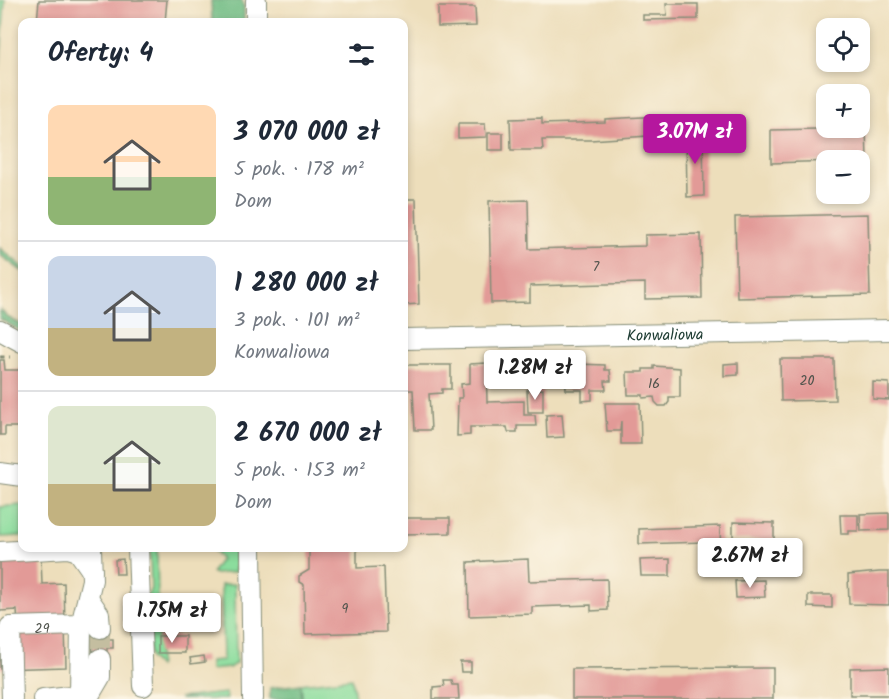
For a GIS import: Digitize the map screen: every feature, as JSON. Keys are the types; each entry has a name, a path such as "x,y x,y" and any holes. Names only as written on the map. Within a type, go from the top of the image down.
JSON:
{"street":[{"path":"256,0 256,18"},
{"path":"0,330 18,340"},
{"name":"Konwaliowa","path":"408,339 889,330"},
{"path":"0,542 18,541"},
{"path":"0,552 18,551"},
{"path":"79,552 92,571"},
{"path":"85,694 90,627 88,598 92,580 91,552"},
{"path":"138,552 143,686"},
{"path":"251,552 253,699"},
{"path":"12,699 10,627 90,627"},
{"path":"43,699 85,694 100,677 100,659"}],"green space":[{"path":"0,0 5,0 0,69"},
{"path":"211,0 242,0 244,18 212,18"},
{"path":"0,248 18,263 18,268 0,255"},
{"path":"0,309 7,317 18,323 18,330 0,319"},
{"path":"18,505 18,536 0,537 0,507"},
{"path":"150,552 157,552 158,667 150,658 145,599 151,589"},
{"path":"214,552 235,552 235,572 215,574 212,572 221,559"},
{"path":"235,584 236,663 229,668 210,670 210,661 223,660 221,585"},
{"path":"352,678 355,699 302,699 301,684"},
{"path":"301,684 302,699 270,699 270,688"},
{"path":"226,693 227,699 180,699 180,698"}],"building":[{"path":"39,0 167,0 165,18 37,18"},
{"path":"666,4 698,4 698,19 643,20 643,15 667,15"},
{"path":"438,7 475,7 476,26 438,27"},
{"path":"661,116 662,135 591,140 542,140 543,150 511,150 510,119 542,118 542,124 605,122 605,119"},
{"path":"458,124 485,124 486,137 458,138"},
{"path":"816,129 816,138 866,138 867,150 816,150 816,162 771,163 771,130"},
{"path":"488,133 503,133 503,150 488,150"},
{"path":"686,133 703,133 704,196 687,197"},
{"path":"408,199 416,199 419,304 408,305"},
{"path":"528,200 529,249 645,246 645,235 701,234 702,298 645,299 645,283 530,286 530,302 491,303 489,201"},
{"path":"868,214 870,295 737,298 735,217"},
{"path":"780,359 834,359 835,400 781,401"},
{"path":"0,360 4,360 5,370 18,370 18,427 5,427 5,435 0,435"},
{"path":"486,363 487,402 524,401 524,415 535,415 536,426 517,426 517,432 508,432 507,427 470,427 470,435 457,436 458,398 462,398 461,384 470,383 470,364"},
{"path":"738,363 738,375 724,376 724,364"},
{"path":"408,365 451,365 451,389 442,389 442,393 429,394 431,430 415,430 413,390 408,390"},
{"path":"565,365 605,365 605,370 610,370 611,381 605,381 606,390 592,390 592,400 582,401 582,390 566,390"},
{"path":"654,366 680,368 680,397 669,397 666,406 659,406 654,397 643,398 643,395 628,395 627,372 643,372 643,369 654,369"},
{"path":"873,382 889,383 889,400 873,399"},
{"path":"543,389 543,412 528,412 527,390"},
{"path":"605,403 640,403 641,444 621,444 621,421 620,431 607,431"},
{"path":"562,414 564,437 547,438 546,415"},
{"path":"889,513 889,530 861,531 860,514"},
{"path":"840,515 858,515 858,531 841,534"},
{"path":"408,518 450,518 450,533 408,534"},
{"path":"733,522 774,523 774,540 733,540"},
{"path":"720,526 721,560 704,560 704,542 639,544 639,529"},
{"path":"309,552 357,552 357,568 384,567 386,632 305,634 304,585 299,582 299,576 309,570"},
{"path":"0,556 41,557 42,584 64,583 66,667 0,669 0,641 19,641 17,610 0,611"},
{"path":"123,559 124,574 116,574 115,560"},
{"path":"528,559 529,581 607,579 608,610 591,611 591,605 532,607 532,614 469,616 468,562"},
{"path":"670,559 670,576 641,576 640,560"},
{"path":"889,572 889,605 849,604 848,575"},
{"path":"764,580 765,597 736,598 735,581"},
{"path":"808,595 832,595 832,608 808,607"},
{"path":"126,604 145,604 145,627 126,628"},
{"path":"106,628 106,639 113,639 113,648 107,648 107,659 93,659 92,629"},
{"path":"158,636 185,636 185,653 158,653"},
{"path":"204,656 205,662 191,664 190,658"},
{"path":"460,662 471,662 471,672 461,672"},
{"path":"889,667 889,695 850,695 850,668"},
{"path":"773,668 773,699 572,699 572,669"},
{"path":"443,680 451,680 452,685 458,685 459,699 433,699 433,687 444,686"}],"tunnel":[{"path":"100,628 100,659"}]}
